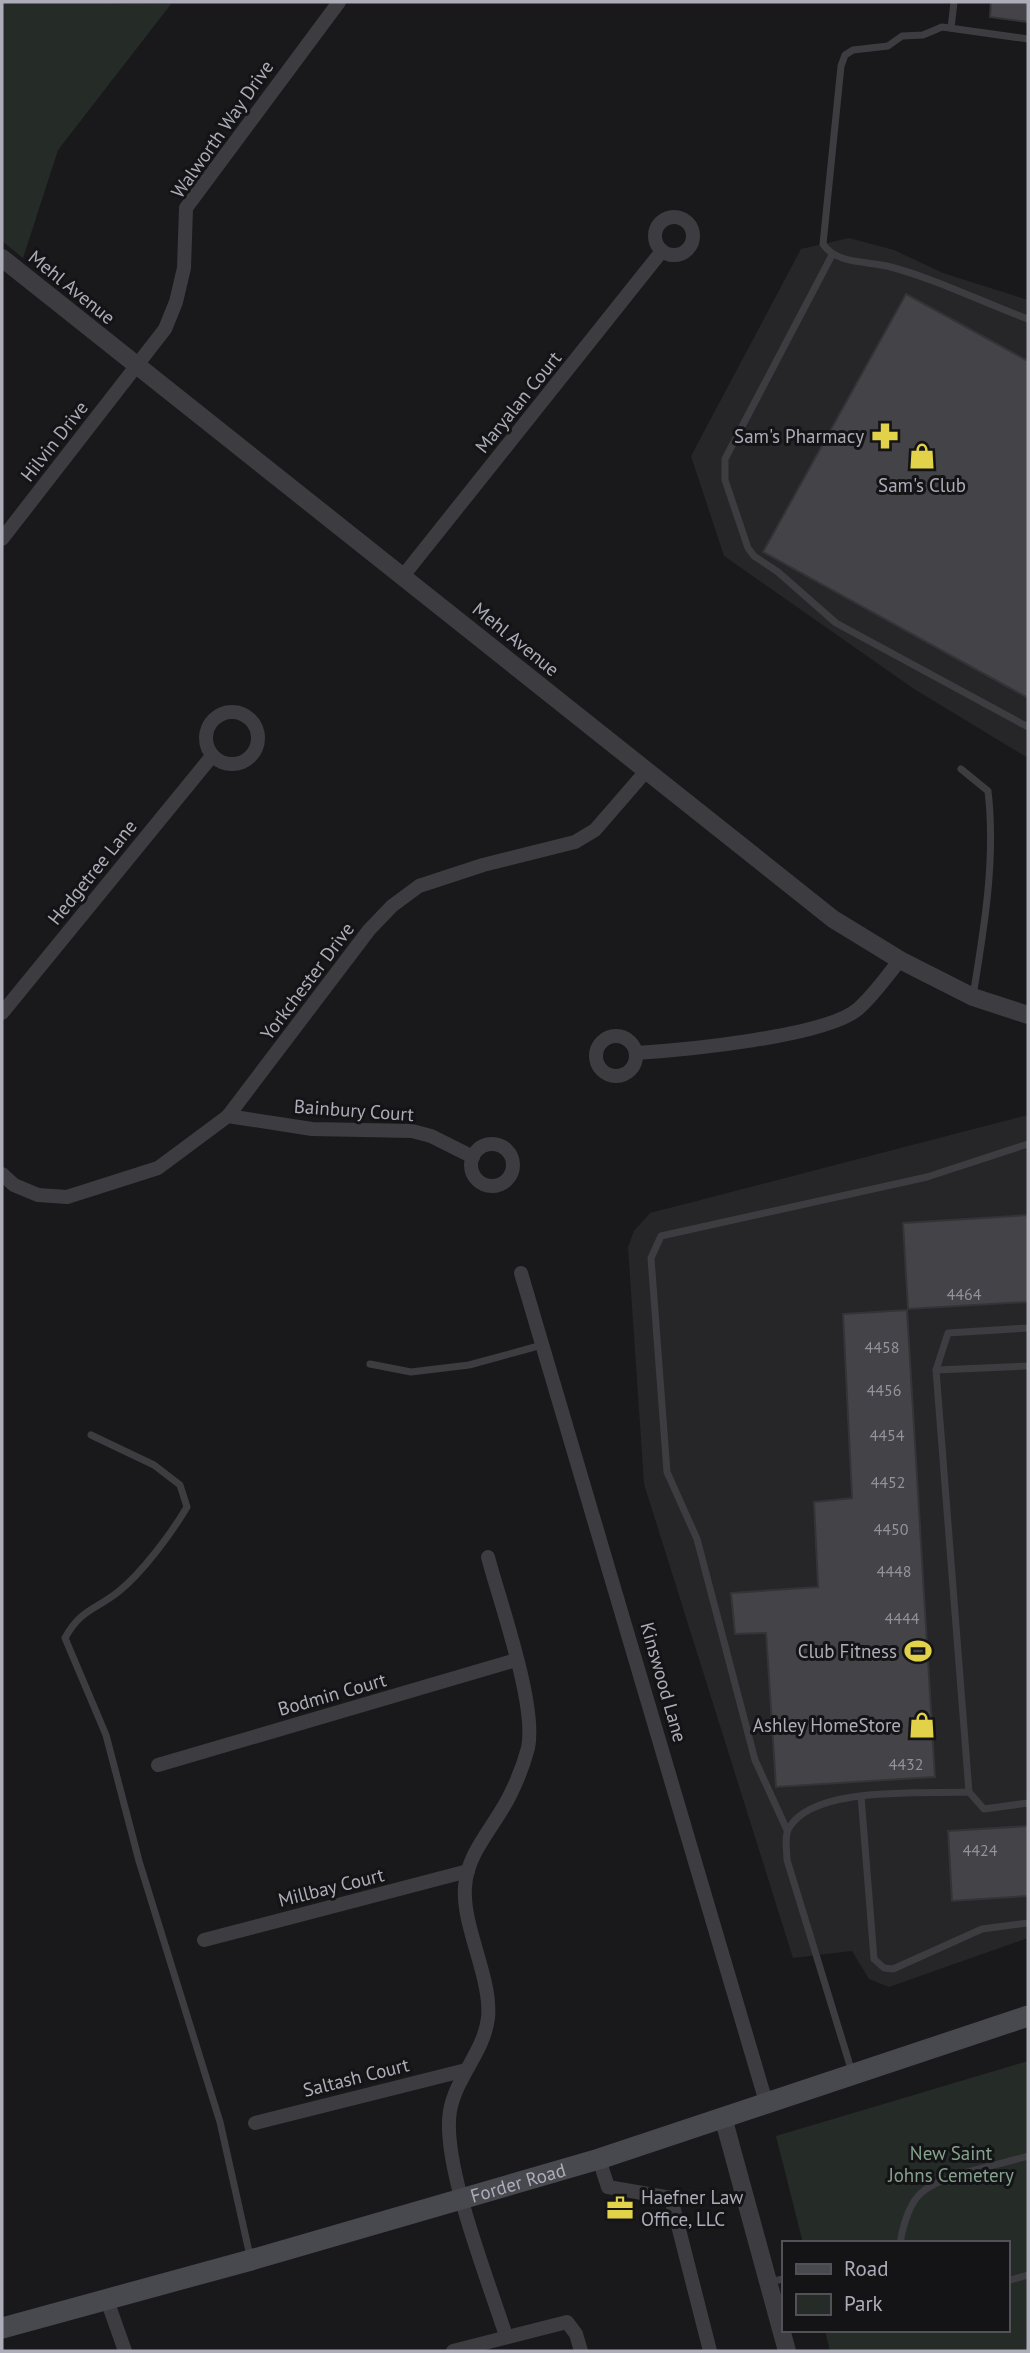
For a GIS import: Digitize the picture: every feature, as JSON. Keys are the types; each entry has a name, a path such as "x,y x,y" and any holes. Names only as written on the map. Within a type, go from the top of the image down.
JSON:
{"main road":[{"name":"Forder Road","path":"2,2328 251,2260 599,2159 1028,2016"}],"street":[{"name":"Walworth Way Drive","path":"137,366 165,329 176,302 184,268 186,208 339,2"},
{"name":"Maryalan Court","path":"403,576 662,251"},
{"name":"Mehl Avenue","path":"2,258 833,919 901,960 973,997 1028,1015"},
{"name":"Hilvin Drive","path":"2,539 137,366"},
{"name":"Hedgetree Lane","path":"2,1013 212,756"},
{"name":"Yorkchester Drive","path":"2,1174 14,1185 38,1195 67,1197 158,1168 228,1116 369,930 392,906 419,886 483,864 575,842 595,830 646,770"},
{"path":"636,1054 747,1041 825,1024 856,1011 901,960"},
{"name":"Bainbury Court","path":"228,1116 312,1129 412,1131 431,1136 473,1157"},
{"name":"Kinswood Lane","path":"521,1273 766,2102"},
{"path":"488,1557 525,1694 528,1746 511,1794 474,1853 464,1888 488,2019 477,2050 456,2088 449,2111 448,2136 462,2200 506,2336"},
{"name":"Bodmin Court","path":"158,1765 516,1660"},
{"name":"Millbay Court","path":"204,1940 468,1871"},
{"name":"Saltash Court","path":"255,2123 466,2070"},
{"path":"723,2117 776,2281 782,2319"},
{"path":"599,2159 608,2187 671,2198 710,2351"},
{"path":"107,2300 125,2351"},
{"path":"453,2351 567,2322 576,2334 581,2351"},
{"path":"784,2332 787,2351"}],"lane":[{"path":"951,28 954,2"},
{"path":"1028,39 942,27 923,35 902,36 888,46 853,50 845,55 841,66 823,244 832,254 888,266 1028,319"},
{"path":"832,254 724,459 725,480 748,548 836,623 1028,727"},
{"path":"961,769 988,791 990,816 986,917 973,997"},
{"path":"852,2073 787,1860 787,1830 755,1760 697,1539 667,1472 650,1258 662,1236 927,1177 1028,1144"},
{"path":"1028,1328 948,1333 936,1370 968,1792 984,1808 1028,1803"},
{"path":"370,1364 411,1372 469,1365 543,1345"},
{"path":"936,1370 1028,1366"},
{"path":"91,1435 155,1465 180,1485 187,1507 174,1528 119,1591 75,1619 65,1638 106,1735 139,1861 220,2122 251,2260"},
{"path":"787,1830 799,1815 832,1800 861,1796 968,1792"},
{"path":"861,1796 874,1959 879,1964 892,1969 982,1929 1028,1923"},
{"path":"901,2241 909,2211 919,2194 933,2184 1028,2156"},
{"path":"1009,2281 1028,2276"}],"shaded area":[{"path":"849,238 894,250 943,273 1028,300 1028,758 914,689 724,556 691,456 801,249"},
{"path":"1028,1115 1028,1938 889,1987 869,1979 852,1951 793,1958 644,1484 628,1247 634,1231 650,1213"}],"green space":[{"path":"2,2 171,4 58,150 23,258 2,241"},
{"name":"New Saint Johns Cemetery","path":"1028,2061 1028,2351 830,2351 825,2332 1009,2332 1009,2241 802,2241 776,2136"}],"building":[{"path":"991,2 1028,2 1028,22 990,17"},
{"name":"Sam's Club","path":"906,294 1028,361 1028,698 763,552"},
{"path":"1028,1215 1028,1302 908,1309 903,1223"},
{"path":"907,1310 935,1777 776,1787 766,1633 735,1634 731,1593 818,1587 814,1502 852,1498 843,1314"},
{"path":"1028,1826 1028,1896 952,1901 948,1831"}],"place":[{"name":"Sam's Pharmacy","path":"885,436"},
{"name":"Sam's Club","path":"922,456"},
{"name":"Club Fitness","path":"918,1651"},
{"name":"Ashley HomeStore","path":"922,1725"},
{"name":"Haefner Law Office, LLC","path":"620,2208"}]}
